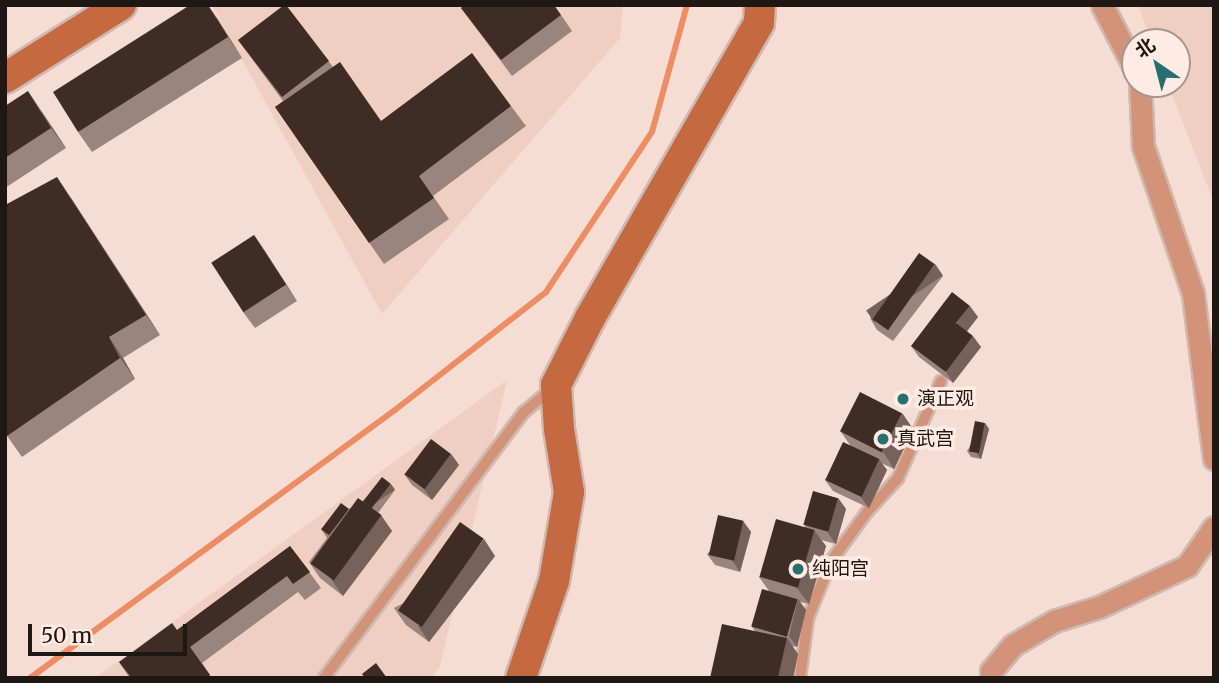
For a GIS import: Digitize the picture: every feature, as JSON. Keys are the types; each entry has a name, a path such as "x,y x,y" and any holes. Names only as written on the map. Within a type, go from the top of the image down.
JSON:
{"main road":[{"path":"5,78 121,5"},
{"path":"521,678 554,581 569,492 558,429 556,385 590,318 759,23 760,5"}],"street":[{"path":"1102,5 1121,42"},
{"path":"1141,98 1143,146 1194,294 1214,459"},
{"path":"991,678 992,671 1013,645 1055,621 1099,607 1187,566 1214,527"}],"lane":[{"path":"800,678 808,618 831,561 867,512 898,478 941,381"},
{"path":"324,678 524,412 556,385"}],"shaded area":[{"path":"212,5 623,5 620,38 382,314"},
{"path":"1138,5 1214,5 1214,203 1173,98 1191,98 1191,28 1147,28"},
{"path":"507,380 440,666 432,678 95,678"}],"building":[{"path":"190,5 208,5 228,37 78,132 53,92"},
{"path":"284,5 329,61 282,97 238,40"},
{"path":"464,5 554,5 561,15 501,60 461,8"},
{"path":"472,53 511,106 419,176 434,198 369,243 275,107 340,62 381,121"},
{"path":"28,91 51,128 5,158 5,106"},
{"path":"57,177 146,315 109,337 120,358 7,436 5,205"},
{"path":"254,235 286,284 243,312 211,263"},
{"path":"919,253 935,264 888,330 873,319"},
{"path":"952,292 970,306 956,323 973,336 946,372 911,346"},
{"path":"860,392 902,413 882,453 840,431"},
{"path":"975,421 985,423 979,453 969,451"},
{"path":"431,439 451,454 424,489 405,474"},
{"path":"843,442 879,459 862,497 825,480"},
{"path":"382,477 391,484 372,508 363,501"},
{"path":"813,491 838,498 828,532 803,525"},
{"path":"358,498 381,515 334,581 310,564"},
{"path":"341,503 349,509 329,535 321,529"},
{"path":"718,515 743,521 734,561 709,555"},
{"path":"776,519 814,530 798,588 759,577"},
{"path":"460,522 484,539 422,627 398,610"},
{"path":"290,546 310,572 293,584 287,576 190,647 210,675 206,678 128,678 130,676 119,662 172,623 177,630"},
{"path":"762,589 798,599 787,637 751,626"},
{"path":"722,624 787,638 778,678 710,678"},
{"path":"376,663 387,678 365,678 362,674"}],"waterway":[{"path":"30,678 395,410 546,292 652,132 687,5"}],"place":[{"name":"演正观","path":"903,399"},
{"name":"真武宫","path":"883,439"},
{"name":"纯阳宫","path":"798,569"}]}
